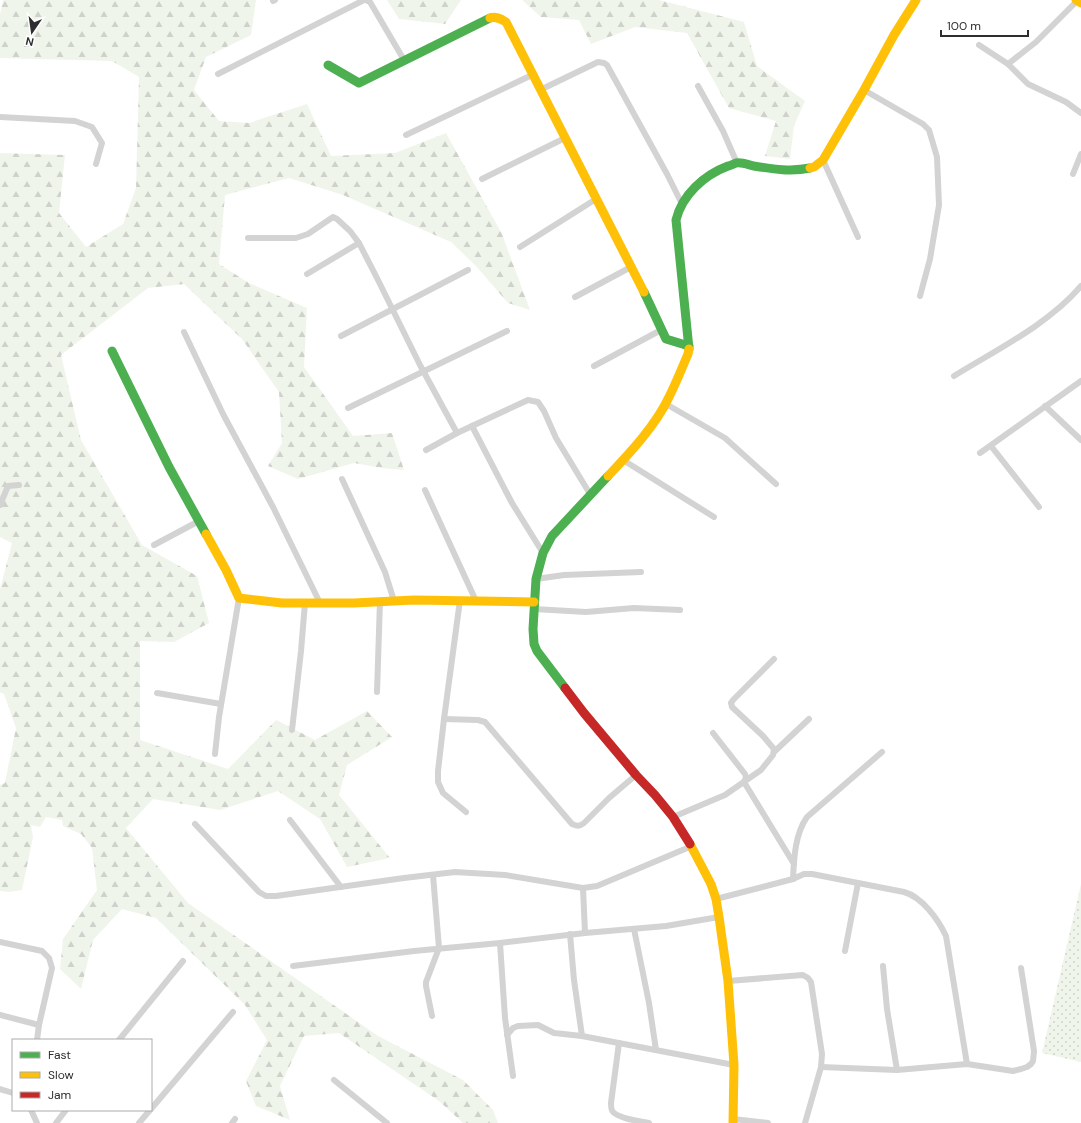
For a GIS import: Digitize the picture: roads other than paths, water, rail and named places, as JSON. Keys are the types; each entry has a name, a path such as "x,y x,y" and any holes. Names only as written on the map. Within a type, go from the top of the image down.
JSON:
{"street":[{"path":"349,0 352,7"},
{"path":"218,74 365,0 370,2 404,60"},
{"path":"768,1123 733,1121 734,1065 728,981 716,899 711,884 692,846 673,817 584,713 536,651 533,629 536,579 543,553 552,536 623,460 654,422 666,404 688,354 689,346 676,220 682,204 694,188 709,176 718,170 737,163 779,170 801,170 814,167 823,160 894,35 916,0"},
{"path":"1008,64 1036,42 1078,1"},
{"path":"328,65 359,83 492,17 499,18 506,22 666,339 689,346"},
{"path":"979,45 1008,64 1028,84 1066,102 1081,113"},
{"path":"540,90 598,62 607,65 682,204"},
{"path":"406,135 532,75"},
{"path":"698,86 723,131 737,163"},
{"path":"864,90 923,124 929,130 937,157 938,205 930,259 920,296"},
{"path":"0,117 75,121 92,127 102,143 96,164"},
{"path":"482,179 565,138"},
{"path":"1073,174 1081,154"},
{"path":"823,160 858,237"},
{"path":"520,248 596,199"},
{"path":"248,238 296,238 308,234 333,217 337,218 359,243 424,372 457,433"},
{"path":"307,274 359,243"},
{"path":"575,297 631,267"},
{"path":"341,336 468,270"},
{"path":"954,376 1021,335 1056,311 1081,286"},
{"path":"594,366 662,330"},
{"path":"348,408 507,331"},
{"path":"184,332 223,414 320,603"},
{"path":"112,351 169,467 226,570 239,598 221,704 215,754"},
{"path":"980,453 1081,381"},
{"path":"426,450 457,433 528,400 538,402 544,411 556,438 590,494"},
{"path":"666,404 724,438 776,484"},
{"path":"1045,406 1081,440"},
{"path":"472,426 512,503 543,553"},
{"path":"991,446 1039,506"},
{"path":"623,460 714,517"},
{"path":"342,479 385,572 394,600"},
{"path":"0,505 8,486 19,485"},
{"path":"425,490 476,601"},
{"path":"154,545 199,521"},
{"path":"536,579 564,575 641,572"},
{"path":"239,598 282,603 460,600 534,605 586,612 634,608 680,610"},
{"path":"460,600 444,719 438,782 443,793 466,812"},
{"path":"377,692 380,601"},
{"path":"292,730 306,603"},
{"path":"774,660 731,703 732,707 763,736 774,752"},
{"path":"157,693 221,704"},
{"path":"444,719 478,720 485,722 572,824 577,826 581,826 609,798 636,775"},
{"path":"673,817 725,795 744,782 760,770 774,752 809,719"},
{"path":"713,733 745,774 746,777 744,782 794,864"},
{"path":"793,879 794,864 802,824 807,817 882,752"},
{"path":"290,820 341,887"},
{"path":"195,824 259,892 266,896 276,896 455,872 505,875 583,888 597,886 692,846"},
{"path":"716,899 793,879 804,874 812,874 911,894 923,904 940,924 946,936 967,1064"},
{"path":"432,1016 426,982 439,948 433,875"},
{"path":"845,951 858,883"},
{"path":"583,888 585,933"},
{"path":"293,966 439,948 500,943 570,934 666,926 719,918"},
{"path":"634,929 649,1003 656,1050"},
{"path":"570,934 574,980 582,1036"},
{"path":"0,942 42,951 49,958 52,968 37,1039"},
{"path":"500,943 505,1018 513,1076"},
{"path":"120,1039 183,960"},
{"path":"883,966 887,1009 897,1070"},
{"path":"821,1067 897,1070 967,1064 1013,1071 1027,1067 1033,1061 1034,1051 1021,968"},
{"path":"728,981 803,975 811,982 822,1054 821,1067 805,1123"},
{"path":"152,1109 233,1012"},
{"path":"0,1015 39,1025"},
{"path":"507,1035 513,1028 518,1026 535,1025 541,1026 554,1033 582,1036 734,1065"},
{"path":"619,1043 611,1109 614,1113 624,1117 649,1123"},
{"path":"334,1080 387,1123"},
{"path":"0,1089 12,1093"},
{"path":"31,1111 37,1123"},
{"path":"56,1123 65,1111"},
{"path":"139,1123 150,1111"}]}
